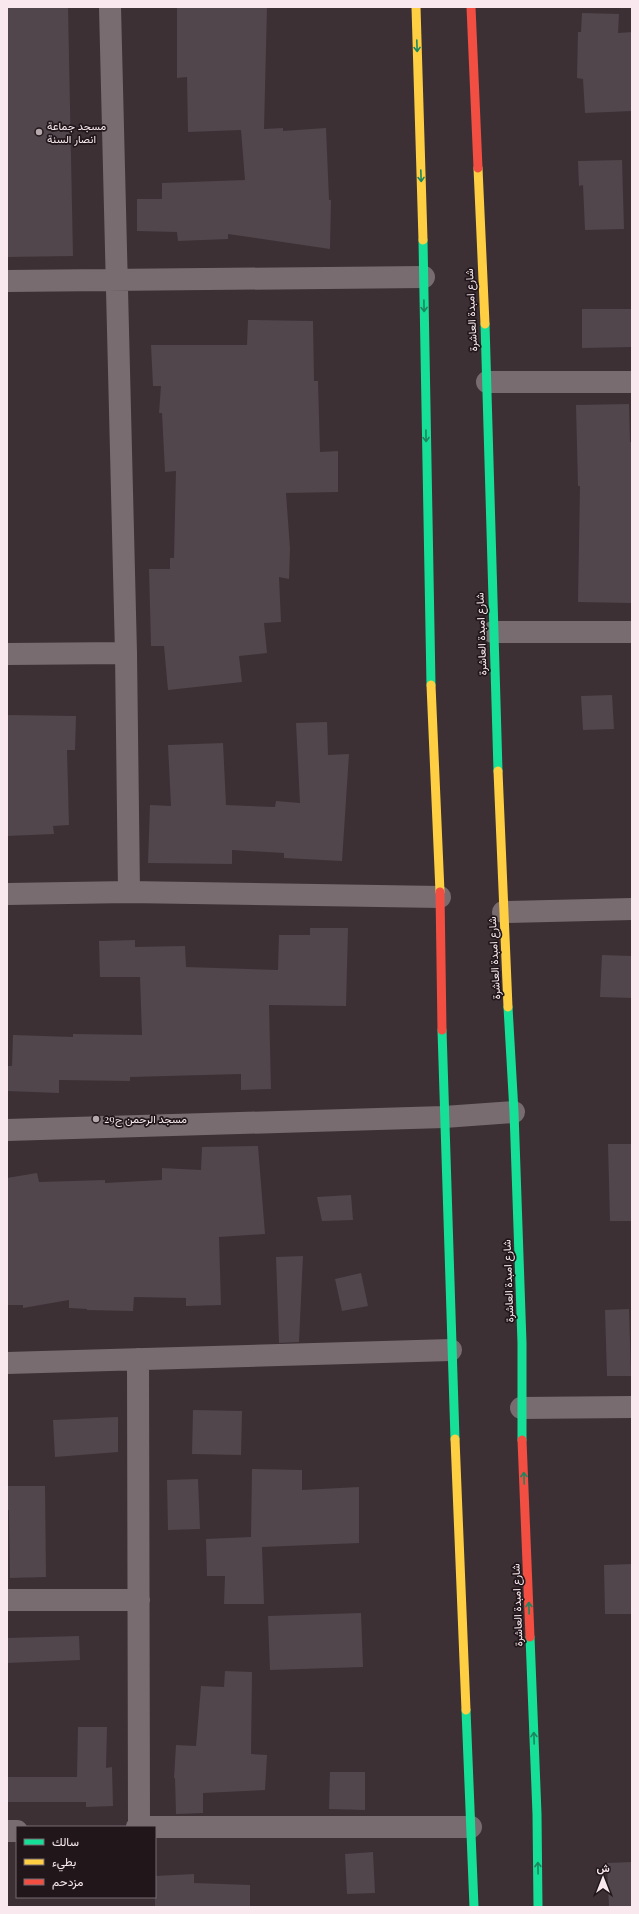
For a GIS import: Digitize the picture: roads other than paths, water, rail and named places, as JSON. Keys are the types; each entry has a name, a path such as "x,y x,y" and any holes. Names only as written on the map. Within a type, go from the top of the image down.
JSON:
{"main road":[{"path":"416,7 424,277 429,635 440,897 444,1117 451,1350 474,1907"},
{"name":"شارع امبدة العاشرة","path":"471,7 487,382 493,632 503,912 514,1112 522,1343 521,1408 537,1814 538,1907"}],"street":[{"path":"110,7 126,653 129,892"},
{"path":"7,281 424,277"},
{"path":"487,382 632,382"},
{"path":"493,632 632,632"},
{"path":"7,654 126,653"},
{"path":"7,894 129,892 440,897"},
{"path":"503,912 632,908"},
{"path":"7,1130 444,1117 514,1112"},
{"path":"7,1362 451,1350"},
{"path":"138,1359 140,1600 138,1826"},
{"path":"521,1408 632,1407"},
{"path":"7,1600 140,1600"},
{"path":"156,1827 471,1828"}],"place":[{"name":"مسجد جماعة انصار السنة","path":"39,132"},
{"name":"مسجد الرحمن ح29","path":"96,1119"}]}
